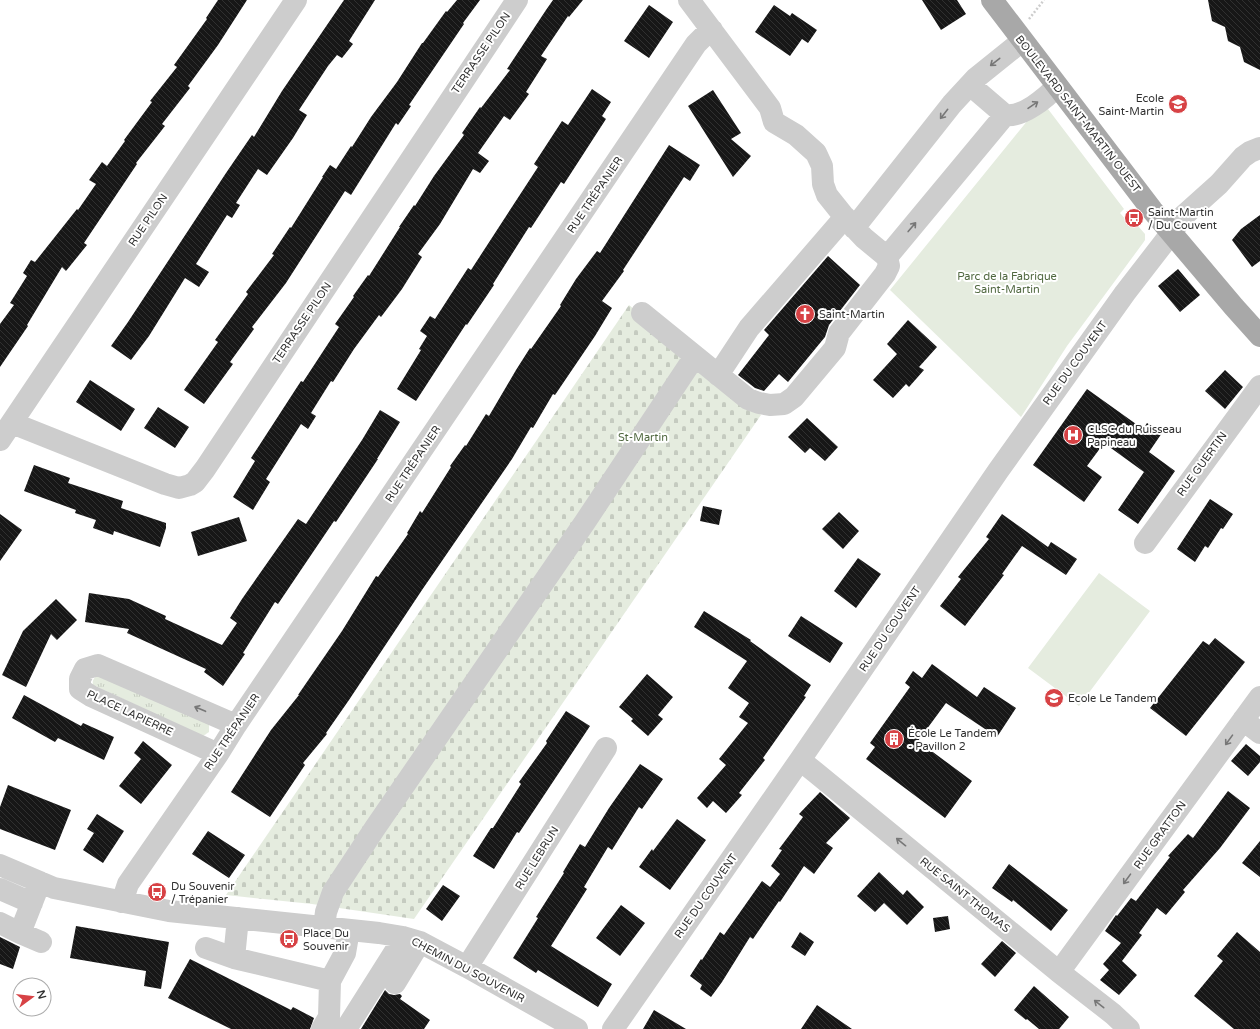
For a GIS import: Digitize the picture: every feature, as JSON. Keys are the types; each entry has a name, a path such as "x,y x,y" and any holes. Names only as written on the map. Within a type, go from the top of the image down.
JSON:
{"main road":[{"name":"BOULEVARD SAINT-MARTIN OUEST","path":"992,0 1024,32 1057,86 1152,210 1260,336"}],"street":[{"name":"RUE PILON","path":"6,432 296,0"},
{"name":"TERRASSE PILON","path":"6,432 179,488 195,482 517,0"},
{"path":"642,313 748,399 770,405 784,404 799,392 835,348 839,333 885,274 889,266 887,257 864,238 824,190 822,166 816,153 796,135 774,122 770,108 689,0"},
{"name":"RUE TRÉPANIER","path":"122,902 128,884 218,754 236,725 696,44 712,30"},
{"path":"718,375 749,328 850,223 952,104 1024,32"},
{"path":"970,85 1005,115 1015,115 1028,109 1057,86"},
{"path":"887,257 1005,115"},
{"name":"RUE DU COUVENT","path":"614,1029 998,471 1153,256 1172,233 1180,219 1219,184 1244,157 1250,152 1260,148"},
{"path":"324,927 326,912 333,892 375,828 585,522 695,356"},
{"name":"RUE GUERTIN","path":"1145,543 1260,386"},
{"name":"PLACE LAPIERRE","path":"218,754 90,696 80,689 80,679 85,669 98,665 236,725"},
{"name":"RUE GRATTON","path":"1059,972 1252,727 1260,697"},
{"name":"RUE LEBRUN","path":"467,967 606,748"},
{"name":"RUE SAINT THOMAS","path":"800,760 1059,972 1113,1014 1129,1029"},
{"name":"CHEMIN DU SOUVENIR","path":"0,865 54,888 169,911 324,927 412,940 467,967 577,1029"},
{"path":"20,933 40,882"},
{"path":"0,889 32,903"},
{"path":"234,958 238,918"},
{"path":"0,923 41,942"},
{"path":"322,1029 329,1017 330,981 345,953 349,930"},
{"path":"395,983 412,940"},
{"path":"346,1029 412,940"},
{"path":"206,948 234,958 330,981"}],"path":[{"path":"1024,32 1044,0"}],"green space":[{"name":"Parc de la Fabrique Saint-Martin","path":"1048,109 1124,209 1120,213 1127,221 1131,218 1145,234 1145,240 1067,346 1021,417 890,290 1028,120"},
{"name":"St-Martin","path":"629,305 761,415 414,919 312,904 226,895"},
{"path":"1099,573 1150,611 1079,706 1028,668"},
{"path":"99,675 209,724 209,732 203,736 93,685 94,679"}],"building":[{"path":"218,0 247,0 218,45 188,86 190,88 162,124 165,126 136,163 137,164 84,243 87,245 66,271 62,267 27,325 28,326 0,367 0,324 14,305 10,303 27,276 23,273 31,260 35,262 77,209 78,210 96,184 89,180 102,162 107,166 125,141 124,140 152,102 150,101 177,67 174,65 207,19 206,18"},
{"path":"344,0 375,0 349,41 353,44 342,58 337,55 328,66 299,110 307,115 293,138 267,175 258,169 236,203 240,205 232,218 227,215 196,264 209,272 199,287 185,278 149,336 131,360 111,346 252,135 254,137 282,91"},
{"path":"457,0 480,0 409,105 411,106 398,125 396,123 351,195 345,191 286,283 252,327 254,329 230,362 233,364 204,404 184,390 218,342 215,340 248,294 246,292 274,255 272,254 290,227 291,228 330,165 336,169 397,82 422,43 446,11 447,12"},
{"path":"553,0 583,0 569,17 568,16 541,56 547,59 526,92 529,94 510,120 504,116 478,153 489,161 480,173 473,169 440,224 418,254 422,257 402,289 381,317 379,315 354,349 333,382 331,381 311,413 316,416 308,429 301,424 266,479 270,482 253,510 233,497 255,461 251,458 301,381 303,382 339,327 335,324 354,297 353,296 368,275 369,276 399,227 464,135 462,133 480,107 481,108 510,70 507,69"},
{"path":"922,0 957,0 966,14 941,30"},
{"path":"1208,0 1260,0 1260,70 1244,62 1240,47 1228,41 1225,27 1212,21"},
{"path":"649,5 673,22 649,58 624,41"},
{"path":"774,5 790,16 792,13 817,30 808,43 802,39 790,56 755,32"},
{"path":"592,89 611,102 602,116 606,119 564,184 561,182 531,228 529,227 493,284 494,285 467,325 466,324 416,401 397,389 421,350 419,349 427,336 420,331 430,316 435,319 468,268 471,270 538,167 534,164 562,121 568,125"},
{"path":"713,90 741,133 731,139 751,156 733,177 688,106"},
{"path":"669,145 700,165 690,181 684,177 623,270 624,271 602,301 612,308 595,336 555,395 553,394 533,428 531,427 512,459 422,590 326,733 327,734 303,763 305,765 270,817 231,792 271,730 299,695 342,631 376,576 378,577 408,534 407,533 420,511 422,513 451,467 450,466 465,445 466,446 486,414 489,416 516,370 530,348 531,349 561,306 560,305 576,279 597,251 600,253"},
{"path":"1260,215 1260,261 1252,267 1232,240 1241,229"},
{"name":"Saint-Martin","path":"828,256 860,285 829,325 825,337 788,382 779,374 764,391 755,388 738,375 769,335 764,330"},
{"path":"1178,269 1200,295 1180,312 1158,286"},
{"path":"908,320 937,347 919,367 924,370 909,387 906,384 893,398 873,380 897,354 887,344"},
{"path":"1225,370 1243,387 1225,409 1205,391"},
{"path":"90,380 135,409 121,431 76,402"},
{"path":"1087,389 1143,429 1147,423 1162,433 1149,452 1175,471 1138,524 1118,510 1144,472 1104,443 1087,466 1102,477 1084,502 1033,465"},
{"path":"158,407 189,427 175,448 144,428"},
{"path":"380,410 400,422 378,459 336,522 334,521 278,604 275,602 243,653 245,654 223,686 204,672 206,669 127,633 129,629 85,622 89,593 129,599 166,616 165,619 222,645 237,623 230,618 242,599 298,519 306,524 362,440"},
{"path":"807,418 838,447 825,461 810,448 805,453 788,437"},
{"path":"34,465 70,478 68,483 123,501 121,508 166,523 166,528 160,547 114,531 113,535 93,528 96,520 75,513 76,510 24,491"},
{"path":"1210,499 1233,514 1223,529 1221,528 1208,548 1205,546 1195,562 1177,549"},
{"path":"703,506 722,510 719,525 700,521"},
{"path":"839,512 859,531 843,549 822,529"},
{"path":"0,514 22,530 0,561"},
{"path":"1002,514 1048,547 1051,542 1077,559 1066,575 1022,546 1002,574 1004,575 965,626 940,606 961,579 958,577 989,539 986,537"},
{"path":"239,517 247,541 198,556 191,532"},
{"path":"858,558 881,574 856,608 834,591"},
{"path":"56,599 77,620 57,640 51,634 26,687 2,675 23,631"},
{"path":"704,611 751,640 750,641 811,685 804,696 806,697 763,758 765,760 739,793 742,795 726,813 713,801 707,808 697,798 726,765 719,759 748,723 739,717 749,703 728,688 747,661 694,627"},
{"path":"801,616 843,643 830,663 788,636"},
{"path":"1215,638 1245,662 1186,736 1150,708 1203,641 1209,645"},
{"name":"École Le Tandem - Pavillon 2","path":"932,664 977,697 984,687 1016,708 997,737 946,703 918,741 972,781 945,818 866,759 875,747 870,743 910,687 905,683 913,671 922,678"},
{"path":"647,674 673,697 658,715 663,719 648,736 631,721 633,719 619,707"},
{"path":"24,695 81,726 83,723 114,737 104,760 58,738 55,742 12,718"},
{"path":"566,711 590,726 519,833 517,832 494,869 473,856 491,828 493,828 521,784 519,782 547,743 546,741"},
{"path":"143,741 172,765 141,804 119,786 141,759 134,753"},
{"path":"1246,744 1260,756 1260,762 1248,776 1231,761"},
{"path":"640,764 663,779 642,809 639,807 612,850 608,847 584,887 587,889 551,946 612,984 598,1007 538,970 536,973 513,958 538,918 536,917 564,873 563,872 580,844 585,847 609,808"},
{"path":"8,785 71,810 55,850 0,829 0,807"},
{"path":"1228,791 1250,808 1220,848 1183,890 1185,892 1166,915 1157,908 1139,933 1142,935 1122,961 1137,975 1119,995 1100,980 1109,970 1103,964 1121,943 1105,931 1116,915 1117,916 1131,898 1136,901 1170,857 1168,856 1188,834 1193,838"},
{"path":"820,792 850,818 826,843 833,848 814,874 804,866 753,939 750,937 711,997 700,989 702,985 690,976 720,932 724,935 762,881 770,887 780,874 771,866 782,850 779,849 803,817 799,814"},
{"path":"97,814 124,831 103,863 83,850 94,833 87,829"},
{"path":"677,819 706,840 670,890 639,867"},
{"path":"208,831 245,855 229,878 192,854"},
{"path":"1260,841 1260,877 1242,863"},
{"path":"1009,864 1068,910 1051,931 1013,900 1012,902 992,888"},
{"path":"879,872 903,895 907,890 924,907 907,925 884,903 875,912 857,896"},
{"path":"443,885 460,896 442,921 426,909"},
{"path":"621,905 645,923 620,956 596,938"},
{"path":"948,916 950,929 935,932 933,918"},
{"path":"76,926 169,942 161,989 144,986 146,971 70,958"},
{"path":"800,932 814,942 805,956 791,947"},
{"path":"1237,932 1260,952 1260,1029 1234,1029 1194,996 1223,961 1217,956"},
{"path":"0,937 20,947 13,969 0,964"},
{"path":"1002,941 1016,953 995,977 981,964"},
{"path":"190,959 291,1010 293,1007 314,1018 310,1029 231,1029 168,998"},
{"path":"1034,986 1069,1017 1059,1029 1039,1029 1014,1010"},
{"path":"385,990 389,994 400,994 402,996 400,999 430,1020 424,1029 361,1029"},
{"path":"817,1005 852,1029 801,1029"},
{"path":"654,1010 686,1029 643,1029"}],"place":[{"name":"Ecole Saint-Martin","path":"1178,104"},
{"name":"Saint-Martin / Du Couvent","path":"1134,218"},
{"name":"Saint-Martin","path":"805,314"},
{"name":"CLSC du Ruisseau Papineau","path":"1073,435"},
{"name":"Ecole Le Tandem","path":"1054,698"},
{"name":"École Le Tandem - Pavillon 2","path":"894,739"},
{"name":"Du Souvenir / Trépanier","path":"157,892"},
{"name":"Place Du Souvenir","path":"289,939"}]}
